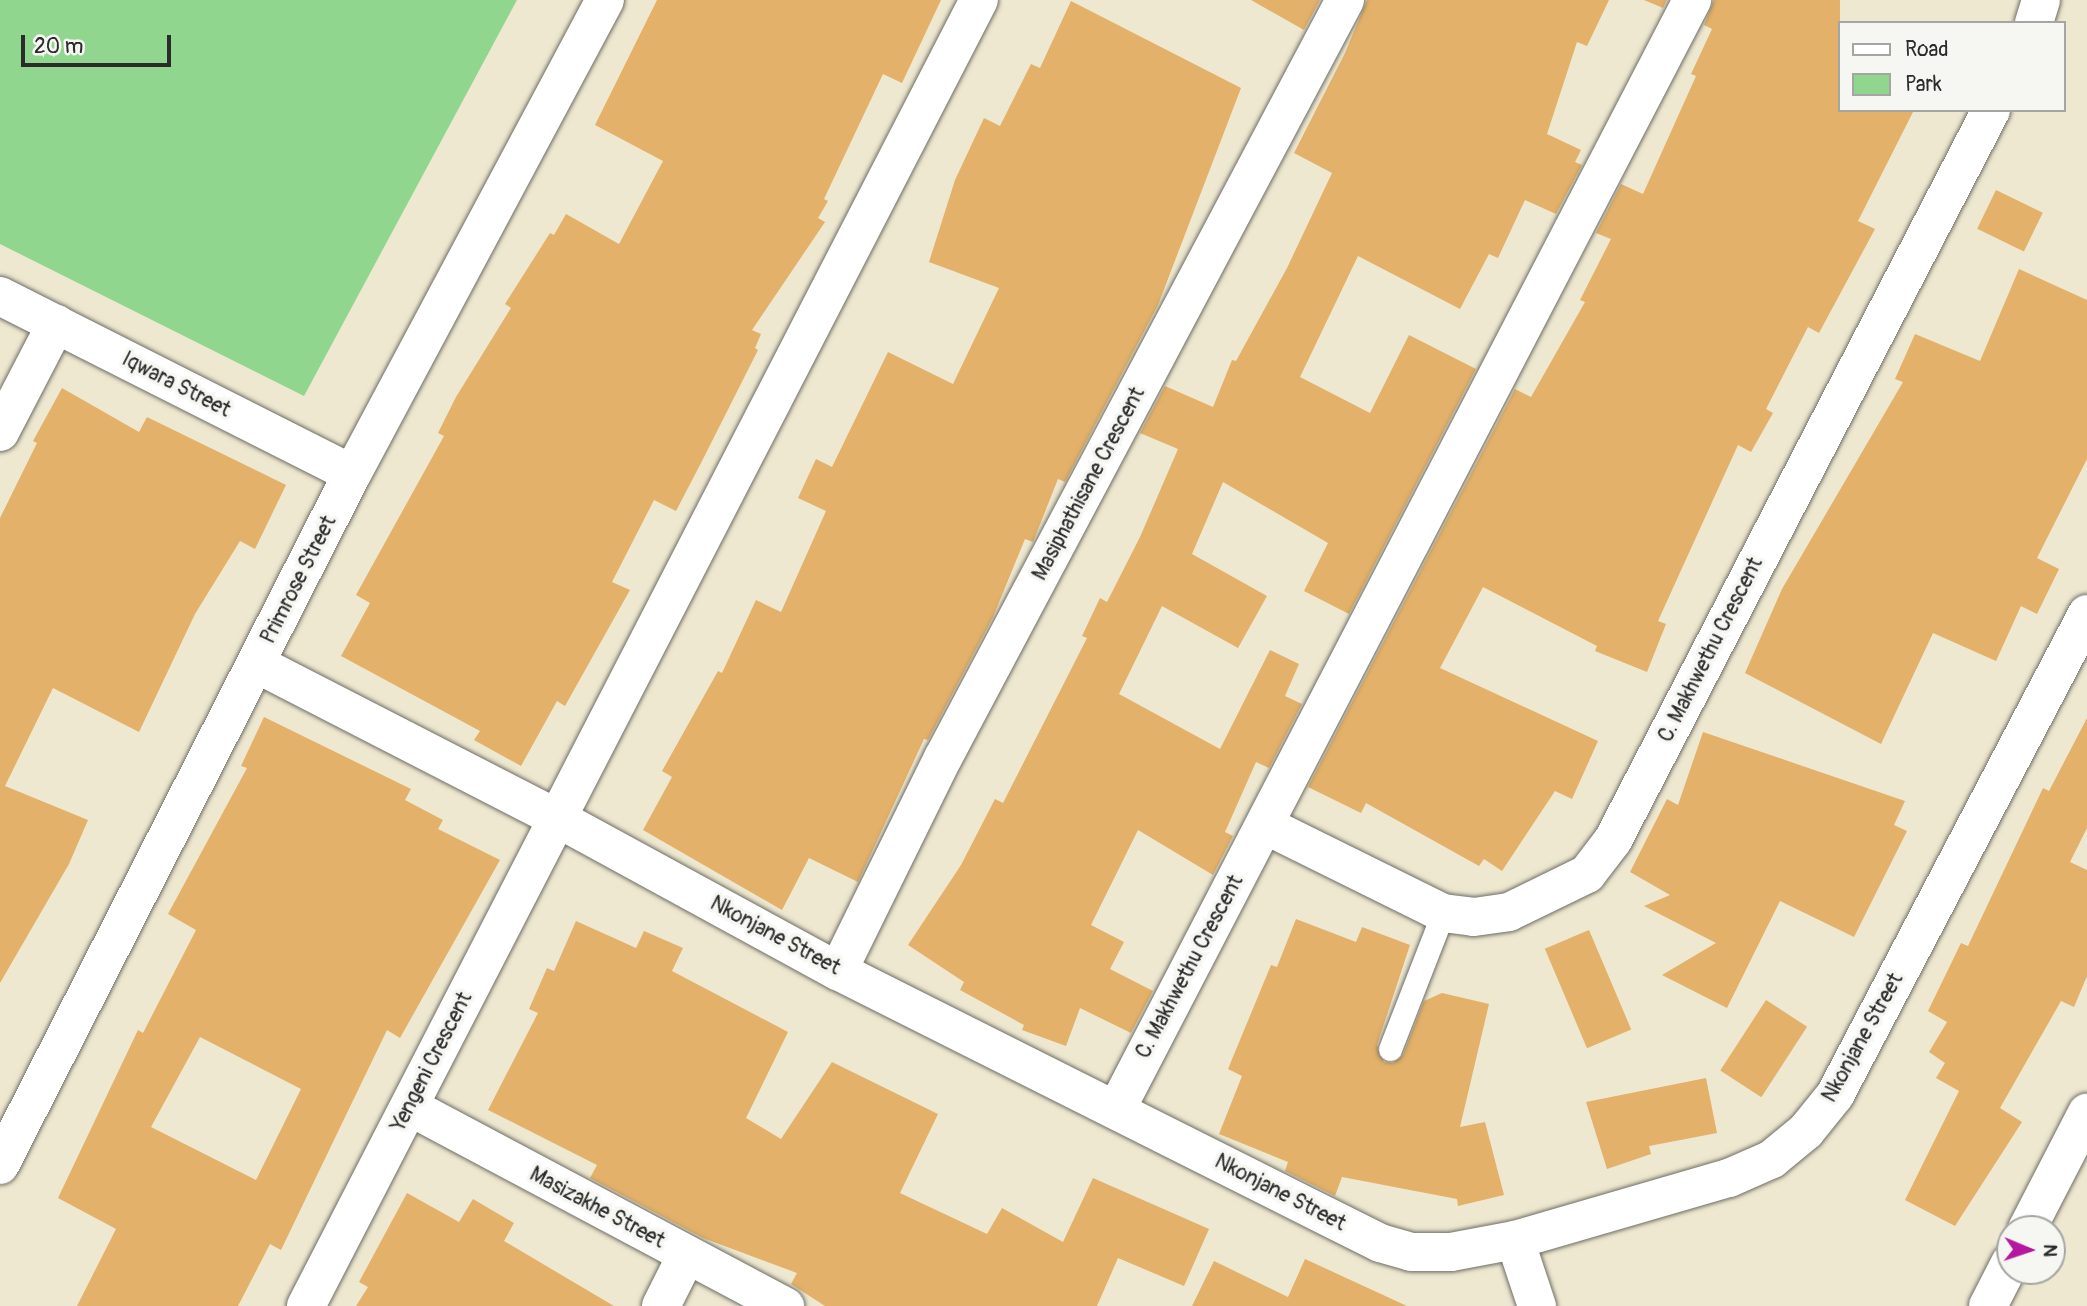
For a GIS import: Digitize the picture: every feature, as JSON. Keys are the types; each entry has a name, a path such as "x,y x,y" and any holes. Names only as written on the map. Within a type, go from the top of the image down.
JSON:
{"street":[{"name":"Primrose Street","path":"0,1165 352,474 605,0"},
{"path":"555,817 979,0"},
{"name":"Masiphathisane Crescent","path":"838,971 943,758 1345,0"},
{"name":"C. Makhwethu Crescent","path":"1116,1110 1692,0"},
{"path":"2035,21 2041,0"},
{"name":"C. Makhwethu Crescent","path":"1265,825 1443,913 1474,917 1509,912 1552,894 1587,873 1613,840 1990,112"},
{"name":"Iqwara Street","path":"0,296 352,474"},
{"path":"0,432 56,324"},
{"name":"Nkonjane Street","path":"257,664 555,817 838,971 1380,1243 1411,1252 1451,1252 1515,1240 1729,1178 1772,1159 1806,1131 1835,1096 2087,614"},
{"name":"Yengeni Crescent","path":"306,1306 410,1107 555,817"},
{"name":"Masizakhe Street","path":"410,1107 686,1256 785,1306"},
{"path":"2034,1215 2087,1113"},
{"path":"1515,1240 1537,1306"},
{"path":"660,1306 686,1256"},
{"path":"1988,1306 1999,1285"}],"lane":[{"path":"1391,1049 1443,913"}],"green space":[{"path":"0,0 517,0 304,396 0,244"}],"building":[{"path":"657,0 941,0 902,83 883,74 824,199 828,201 818,218 825,222 752,330 761,334 755,348 758,350 676,511 654,500 612,582 630,590 565,706 557,701 521,766 474,740 480,731 341,656 370,603 356,595 444,436 438,433 456,397 511,308 505,304 550,233 554,235 566,214 619,244 663,161 595,125"},
{"path":"1251,0 1320,0 1304,30"},
{"path":"1367,0 1609,0 1587,46 1577,42 1547,134 1581,150 1575,162 1582,165 1556,214 1525,200 1498,258 1489,254 1460,309 1358,256 1300,377 1370,413 1409,335 1476,369 1349,614 1304,591 1328,543 1223,482 1192,554 1267,596 1238,648 1162,606 1119,694 1220,749 1270,650 1299,664 1285,696 1302,704 1269,768 1256,762 1225,832 1233,836 1213,875 1138,830 1091,925 1124,942 1110,969 1153,991 1131,1033 1080,1008 1066,1046 1022,1030 1024,1025 960,990 964,982 908,945 961,865 995,799 1003,803 1087,638 1082,636 1100,598 1107,602 1140,537 1178,449 1140,433 1165,386 1213,407 1232,360 1236,361 1287,268 1332,173 1294,153 1345,53"},
{"path":"1644,0 1667,0 1663,8"},
{"path":"1714,0 1840,0 1839,112 1913,112 1858,221 1875,229 1819,333 1808,327 1766,409 1773,413 1751,452 1738,445 1658,621 1666,624 1647,672 1595,651 1597,646 1483,587 1440,668 1598,741 1572,799 1555,791 1502,871 1484,859 1479,866 1366,803 1361,813 1308,787 1515,389 1531,397 1585,302 1580,300 1611,239 1596,233 1621,184 1643,194 1696,76 1691,74 1712,29 1704,25"},
{"path":"1071,1 1241,88 1158,305 1065,482 1058,479 1033,542 1025,539 993,617 928,740 924,739 858,882 809,858 782,910 643,830 672,777 662,771 718,671 722,673 756,600 781,612 826,511 798,498 816,459 832,467 888,352 953,384 999,288 929,262 955,180 984,118 1000,126 1031,64 1040,68"},
{"path":"1996,190 2043,213 2024,251 1977,229"},
{"path":"2019,269 2087,300 2087,459 2037,558 2059,569 2037,614 2021,606 1996,661 1933,633 1881,744 1745,673 1782,589 1903,382 1895,379 1915,334 1980,361"},
{"path":"62,388 139,432 147,417 286,485 255,549 240,541 195,614 139,732 53,688 5,786 88,820 69,864 0,983 0,518 37,443 33,441"},
{"path":"264,717 411,789 405,800 443,820 438,829 500,860 400,1038 387,1030 281,1250 270,1244 238,1306 77,1306 116,1229 58,1198 138,1030 143,1033 196,930 168,914 247,768 241,766","holes":["200,1037 301,1089 256,1180 151,1127"]},
{"path":"2087,718 2087,828 2070,862 2087,870 2087,976 2074,1007 2061,1001 2000,1108 2022,1122 1955,1226 1905,1200 1959,1091 1936,1078 1945,1063 1929,1052 1947,1022 1928,1011 1961,943 1968,946 2043,788 2049,791"},
{"path":"1703,732 1905,801 1894,825 1907,831 1854,937 1780,901 1727,1008 1662,975 1716,943 1644,906 1670,895 1630,872 1667,799 1678,805"},
{"path":"1296,919 1356,942 1362,927 1410,945 1377,1045 1384,1062 1393,1063 1403,1055 1424,1001 1442,993 1489,1004 1460,1127 1485,1122 1504,1195 1458,1206 1457,1199 1342,1177 1335,1196 1285,1171 1288,1162 1219,1134 1242,1076 1228,1069 1271,965 1277,967"},
{"path":"576,921 636,948 644,931 683,948 672,971 788,1032 746,1118 781,1139 832,1062 938,1114 900,1193 987,1234 1002,1208 1063,1242 1093,1178 1209,1229 1184,1286 1118,1258 1097,1306 825,1306 791,1284 797,1273 703,1238 590,1178 597,1165 488,1110 538,1013 529,1009 547,968 554,971"},
{"path":"1589,930 1631,1029 1587,1048 1545,949"},
{"path":"1766,1000 1807,1027 1761,1097 1720,1070"},
{"path":"1706,1078 1717,1133 1649,1146 1651,1154 1607,1169 1586,1102"},
{"path":"407,1193 459,1222 473,1199 514,1223 504,1241 614,1306 356,1306 368,1287 359,1282"},
{"path":"1305,1259 1407,1306 1192,1306 1214,1261 1288,1297"}]}
